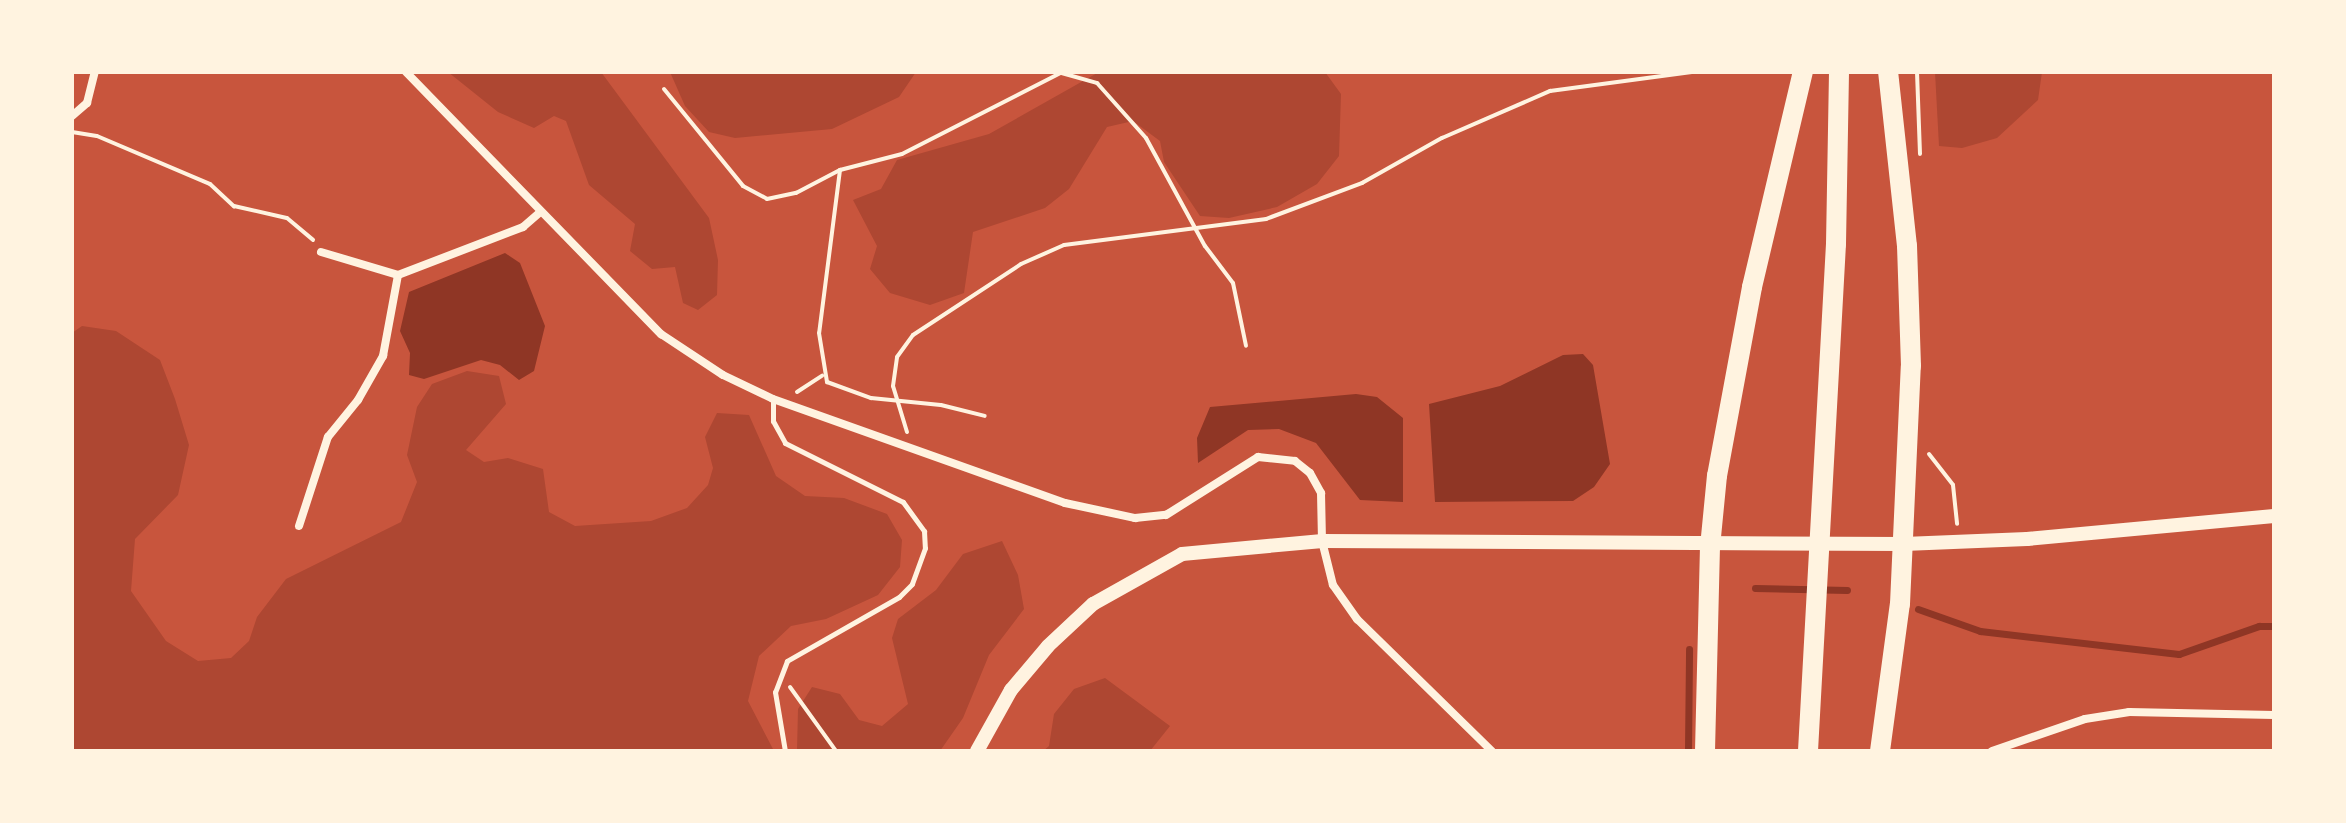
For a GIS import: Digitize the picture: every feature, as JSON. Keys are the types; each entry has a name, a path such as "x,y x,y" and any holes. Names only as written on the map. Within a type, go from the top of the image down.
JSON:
{"highway":[{"path":"1705,751 1710,547 1752,287 1803,72"},
{"path":"1808,751 1824,483 1839,72"},
{"path":"1880,751 1904,544 1911,381 1908,261 1888,72"}],"main road":[{"path":"977,751 1011,690 1048,646 1093,604 1143,573 1182,554 1322,541 1710,547 1904,544 2027,539 2274,516"}],"street":[{"path":"72,116 87,103 95,72"},
{"path":"406,72 539,213 661,334 723,375 773,399 1065,503 1135,518 1166,515 1258,457 1277,456 1310,473 1321,493 1322,541 1333,585 1357,619 1492,751"},
{"path":"321,252 398,275 523,227 539,213"},
{"path":"299,526 328,437 358,400 383,356 398,275"},
{"path":"1992,751 2085,719 2129,712 2274,715"}],"lane":[{"path":"773,399 773,421 785,443 903,502 924,531 925,548 912,584 899,597 799,649 780,676 776,716 785,751"}],"path":[{"path":"664,89 743,186 767,199 796,193 840,170 902,154 1059,72 1097,83 1117,102 1201,230 1205,246 1240,297 1246,346"},
{"path":"905,446 908,435 892,372 913,335 1021,264 1064,245 1128,234 1201,230 1266,219 1362,183 1442,138 1550,91 1692,72"},
{"path":"72,132 97,136 210,184 241,209 287,218 308,233 321,252"},
{"path":"822,376 820,319 840,170"},
{"path":"773,399 809,387 822,376"},
{"path":"822,376 850,393 985,416"},
{"path":"780,676 836,751"}],"shaded area":[{"path":"448,72 601,72 709,218 718,260 717,295 698,310 683,303 675,267 652,269 630,251 635,224 589,185 566,121 554,116 534,128 498,112"},
{"path":"670,72 916,72 899,97 832,129 735,138 709,132 685,106"},
{"path":"1099,72 1325,72 1341,94 1339,156 1317,184 1277,207 1229,218 1200,216 1164,162 1160,141 1133,121 1107,127 1069,189 1045,208 973,232 964,293 930,305 890,293 870,269 877,246 853,200 881,189 897,160 989,134"},
{"path":"1935,72 2042,72 2038,100 1997,138 1962,148 1939,146"},
{"path":"505,253 520,263 545,326 534,371 519,380 500,365 481,360 424,379 409,375 410,353 400,331 409,292"},
{"path":"82,326 116,331 160,360 175,399 189,445 178,495 135,539 131,591 166,641 198,661 231,658 249,641 257,617 286,579 401,522 417,482 407,455 417,407 432,384 467,371 499,376 506,404 466,450 484,462 508,458 543,469 549,512 575,526 651,521 687,508 708,485 713,468 705,437 717,413 749,415 776,476 805,496 844,498 887,514 902,540 900,567 878,595 826,619 791,626 759,656 748,701 774,751 72,751 72,333"},
{"path":"1583,354 1593,365 1610,464 1594,487 1573,501 1435,502 1429,404 1500,386 1563,355"},
{"path":"1356,394 1377,397 1403,418 1403,502 1360,500 1316,443 1279,429 1248,430 1198,463 1197,438 1210,407"},
{"path":"1002,541 1018,575 1024,609 989,655 963,718 940,751 797,751 798,709 812,687 840,694 859,720 882,726 908,704 892,638 898,619 936,590 963,554"},
{"path":"1105,678 1170,726 1150,751 1043,751 1049,746 1054,714 1074,689"}],"waterway":[{"path":"1755,588 1847,590"},
{"path":"1918,609 1980,631 2179,654 2259,626 2274,626"},
{"path":"1688,751 1689,649"}]}
